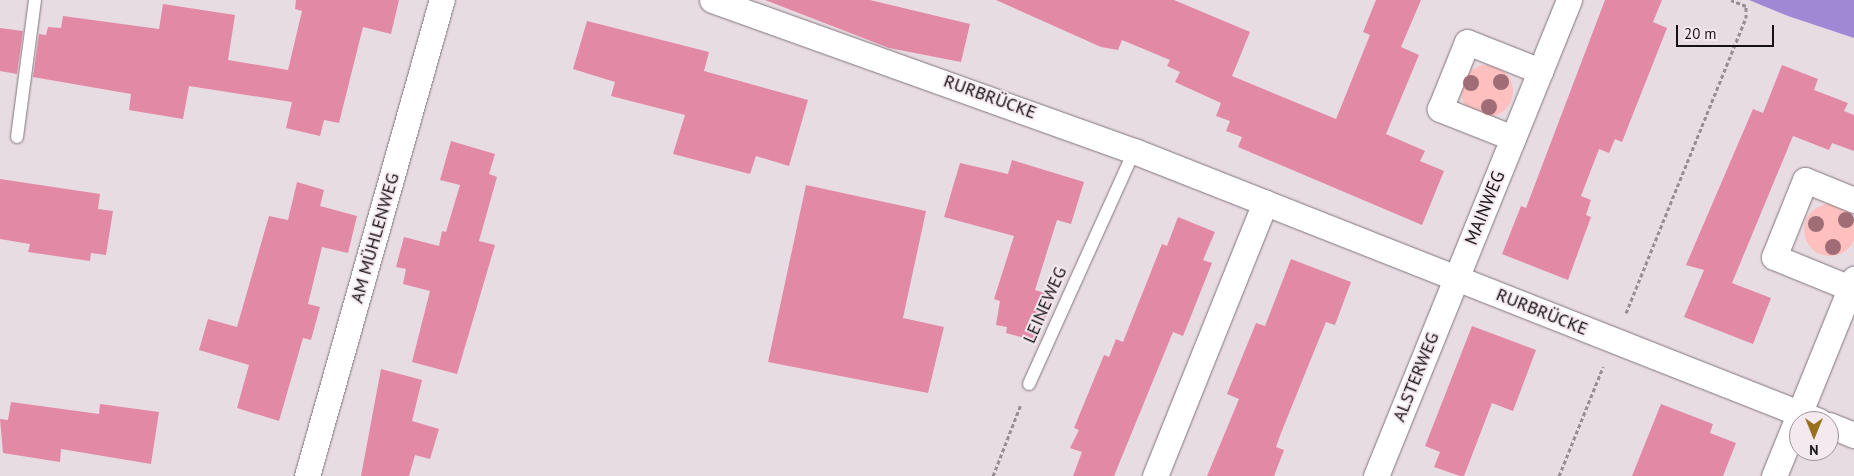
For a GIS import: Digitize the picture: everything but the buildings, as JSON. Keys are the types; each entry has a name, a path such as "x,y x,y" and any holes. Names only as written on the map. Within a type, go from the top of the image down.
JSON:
{"street":[{"name":"AM MÜHLENWEG","path":"307,476 442,0"},
{"name":"RURBRÜCKE","path":"712,0 1134,151 1795,411"},
{"name":"MAINWEG","path":"1456,278 1569,0"},
{"path":"1513,138 1440,109 1467,42 1540,71"},
{"path":"1812,411 1852,283 1774,257 1805,180 1854,200"},
{"path":"1156,476 1265,202"},
{"name":"ALSTERWEG","path":"1376,476 1456,278"},
{"path":"1839,429 1854,435"},
{"path":"1774,476 1789,451"}],"lane":[{"path":"17,137 36,0"},
{"name":"LEINEWEG","path":"1029,384 1134,151"}],"path":[{"path":"1559,476 1746,18 1746,6 1731,0"},
{"path":"993,476 1029,384"}],"shaded area":[{"path":"1749,0 1854,0 1854,38 1788,16"},
{"path":"1482,65 1492,65 1502,69 1509,76 1513,91 1509,106 1502,113 1492,117 1482,117 1472,113 1465,106 1461,96 1461,86 1465,76 1472,69"},
{"path":"1830,204 1844,208 1852,216 1856,230 1852,244 1844,252 1830,256 1816,252 1808,244 1804,230 1808,216 1816,208"}]}
